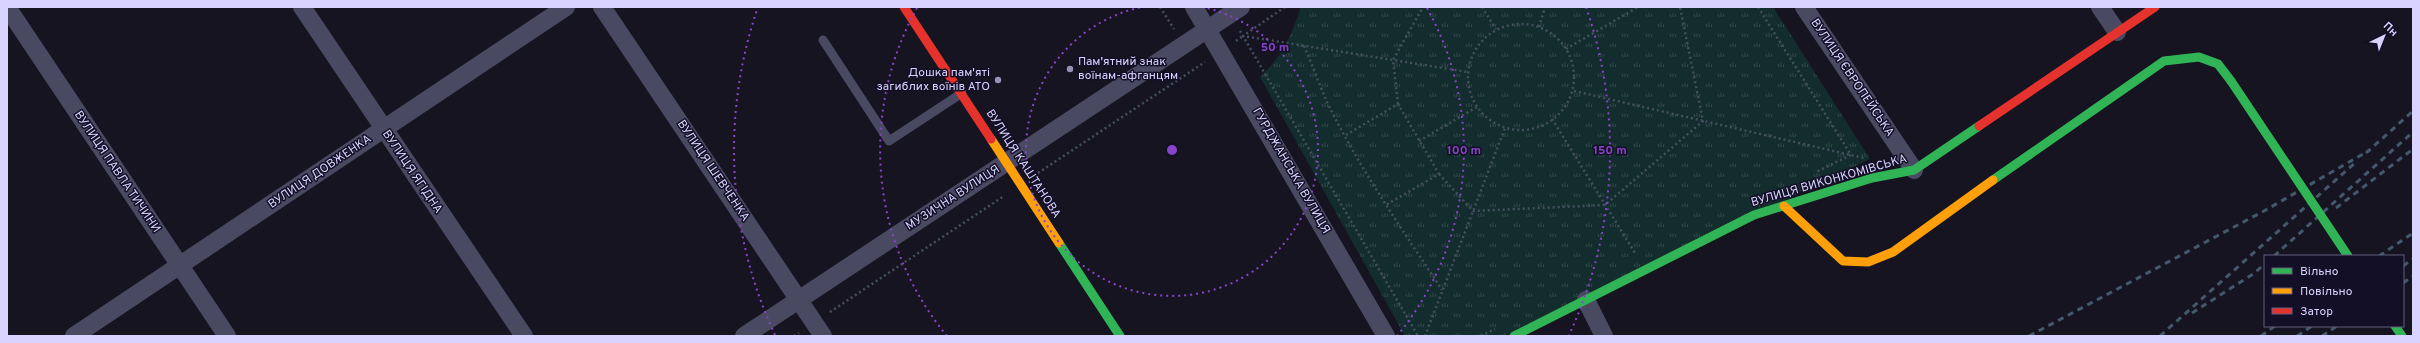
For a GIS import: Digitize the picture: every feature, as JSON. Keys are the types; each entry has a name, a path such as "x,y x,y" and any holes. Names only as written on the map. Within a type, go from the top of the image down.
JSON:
{"street":[{"name":"ВУЛИЦЯ ПАВЛА ТИЧИНИ","path":"7,7 227,336"},
{"name":"ВУЛИЦЯ ЯГІДНА","path":"302,7 524,336"},
{"name":"ВУЛИЦЯ ДОВЖЕНКА","path":"74,336 566,7"},
{"name":"ВУЛИЦЯ ШЕВЧЕНКА","path":"602,7 824,336"},
{"name":"ВУЛИЦЯ КАШТАНОВА","path":"904,7 1008,162 1120,336"},
{"name":"ГУРДЖАНСЬКА ВУЛИЦЯ","path":"1194,7 1209,30 1386,336"},
{"name":"ВУЛИЦЯ ЄВРОПЕЙСЬКА","path":"1804,7 1914,170"},
{"path":"2100,7 2117,32"},
{"name":"ВУЛИЦЯ ВИКОНКОМІВСЬКА","path":"1514,336 1754,215 1872,178 1914,170 2155,7"},
{"name":"МУЗИЧНА ВУЛИЦЯ","path":"744,336 799,298 1236,11"},
{"path":"1784,206 1843,261 1868,262 1893,252 2112,96 2164,62 2199,57 2218,64 2231,81 2347,255"},
{"path":"1586,300 1604,336"},
{"path":"2396,327 2402,336"}],"lane":[{"path":"823,40 889,141 962,93"}],"path":[{"path":"1243,36 1285,7"},
{"path":"1423,7 1393,60 1398,104 1439,174 1473,211"},
{"path":"1482,7 1496,29"},
{"path":"1539,27 1545,7"},
{"path":"1566,49 1638,7"},
{"path":"1680,7 1703,121"},
{"path":"1758,7 1851,155"},
{"path":"1236,11 1243,36 1418,336"},
{"path":"1513,24 1530,24 1546,30 1560,40 1566,49 1574,71 1574,91 1567,104 1552,119 1540,126 1523,130 1505,128 1489,119 1477,106 1469,90 1468,72 1475,50 1482,40 1496,29 1513,24"},
{"path":"1243,36 1468,72"},
{"path":"1304,46 1328,103 1346,135 1386,205 1442,290"},
{"path":"1574,91 1870,159"},
{"path":"1346,135 1398,104"},
{"path":"1419,141 1477,106"},
{"path":"1552,119 1639,259"},
{"path":"1473,211 1605,205 1703,121"},
{"path":"1425,336 1505,128"},
{"path":"1808,176 1851,155"},
{"path":"1386,205 1439,174"},
{"path":"1481,336 1503,326"}],"green space":[{"path":"1301,7 1773,7 1870,159 1503,336 1405,336 1260,77 1275,61 1290,37"}],"railway":[{"path":"2366,153 2413,111"},
{"path":"2275,255 2413,132"},
{"path":"2336,208 2413,149"},
{"path":"2029,336 2264,211 2370,150"},
{"path":"2160,336 2356,162"},
{"path":"2380,255 2413,233"},
{"path":"2404,265 2413,259"},
{"path":"2192,313 2253,274 2264,265"},
{"path":"2404,282 2413,276"},
{"path":"2261,336 2274,327"},
{"path":"2297,336 2310,327"},
{"path":"2322,336 2336,327"}],"traffic: fast":[{"path":"1993,180 2164,61 2199,57 2218,64 2231,81"},
{"path":"2231,81 2347,255"},
{"path":"1514,336 1754,215 1872,178 1914,170 1979,126"},
{"path":"1059,243 1120,336"},
{"path":"2396,327 2402,336"}],"traffic: slow":[{"path":"991,139 1059,243"},
{"path":"1784,206 1843,261 1868,262 1893,252 1993,180"}],"traffic: jam":[{"path":"904,7 991,139"},
{"path":"1979,126 2155,7"}],"place":[{"name":"Пам'ятний знак воїнам-афганцям","path":"1070,69"},
{"name":"Дошка пам'яті загиблих воїнів АТО","path":"998,80"}]}
